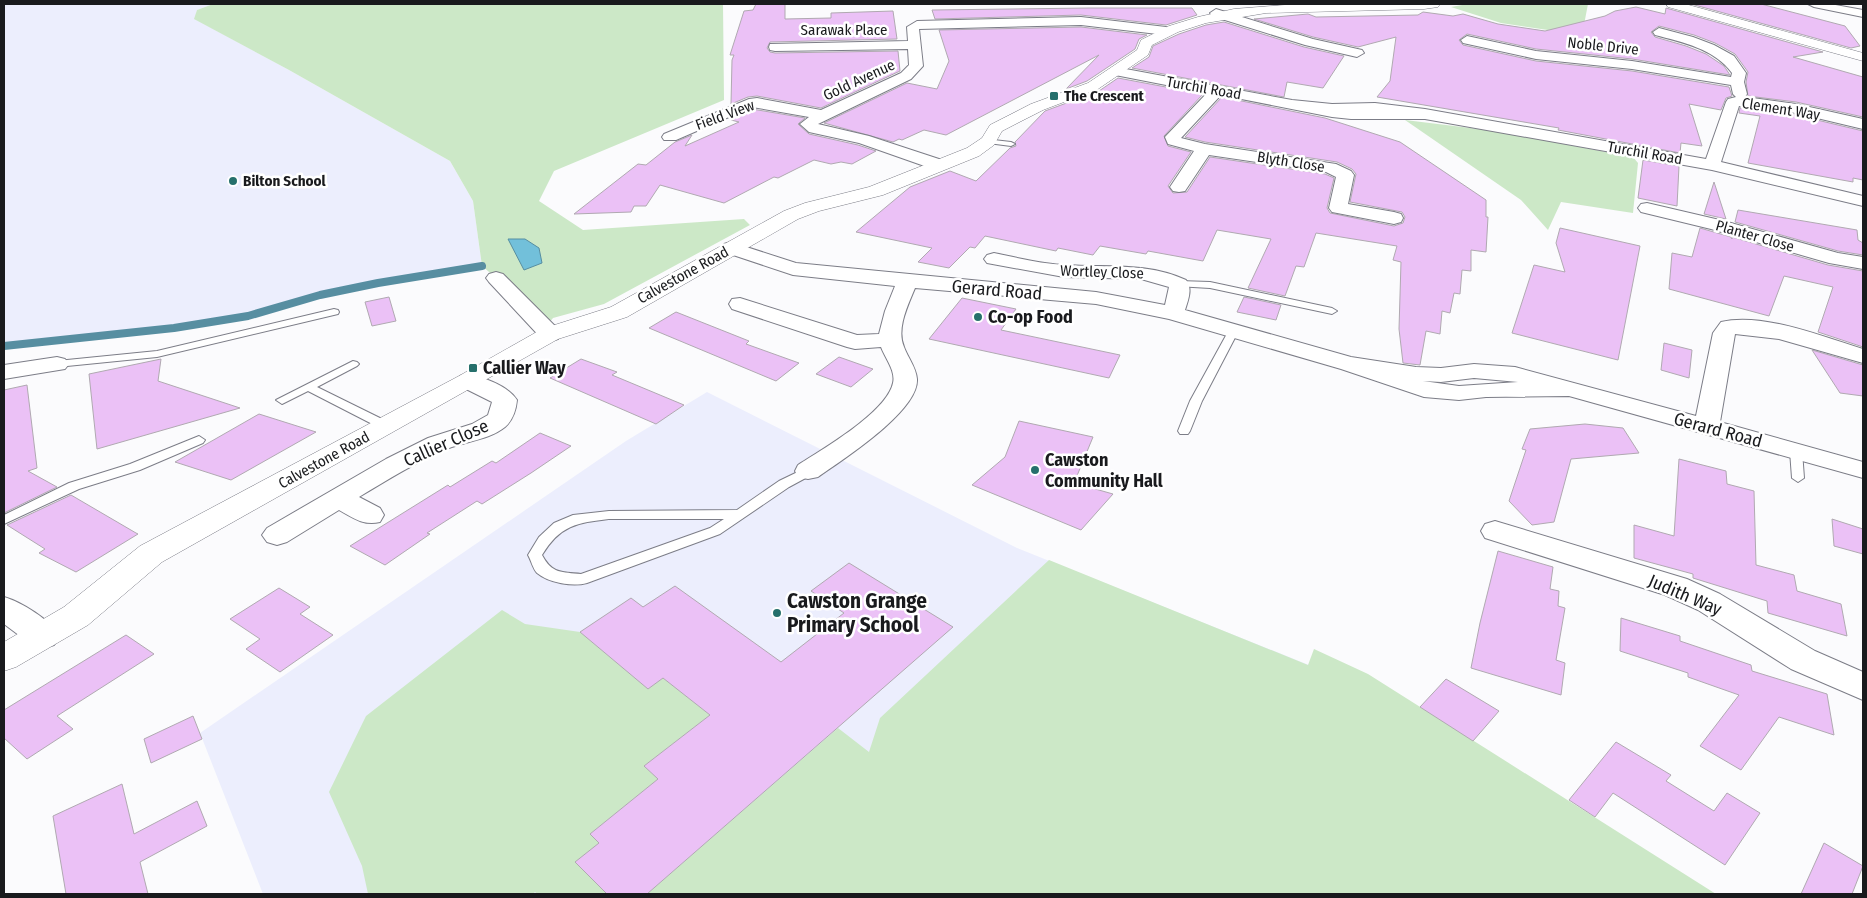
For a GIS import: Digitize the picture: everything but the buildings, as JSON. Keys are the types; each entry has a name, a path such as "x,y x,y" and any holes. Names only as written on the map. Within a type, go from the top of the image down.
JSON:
{"street":[{"name":"Calvestone Road","path":"4,658 76,616 151,554 468,381 550,334 619,312 791,215 812,207 876,191 973,152 988,142 996,128 1037,106 1093,86 1143,52 1146,43 1180,24 1216,13 1255,8 1296,5 1368,9 1399,5 1434,4"},
{"path":"1672,4 1863,57"},
{"path":"1814,4 1863,14"},
{"path":"1216,13 1354,57 1371,47"},
{"name":"Gold Avenue","path":"939,165 863,139 816,129 808,124 906,76 916,66 913,27 918,24 962,16 1081,20 1166,31"},
{"name":"Noble Drive","path":"1644,33 1659,30 1689,40 1728,59 1739,73 1737,82 1739,92 1748,101"},
{"name":"Sarawak Place","path":"776,31 774,50 914,45"},
{"name":"Noble Drive","path":"1465,39 1536,55 1632,65 1737,82"},
{"name":"Turchil Road","path":"1115,71 1294,104 1332,108 1375,107 1426,114 1712,165 1863,201"},
{"name":"Blyth Close","path":"1218,90 1173,137 1174,141 1204,149 1330,168 1339,171 1345,175 1338,208 1394,218"},
{"name":"Clement Way","path":"1712,165 1733,102 1748,101 1863,124"},
{"name":"Field View","path":"670,137 748,103 757,102 823,115"},
{"name":"Field View","path":"686,130 708,136"},
{"path":"1179,187 1204,149"},
{"name":"Planter Close","path":"1647,208 1717,225 1836,259 1863,263"},
{"name":"Gerard Road","path":"731,248 793,268 907,282 1096,298 1173,313 1349,364 1424,390 1459,393 1486,390 1574,389 1863,470"},
{"name":"Wortley Close","path":"994,260 1074,272 1138,271 1163,277 1179,284"},
{"path":"496,278 550,334"},
{"path":"808,471 853,440 894,406 905,383 900,360 890,340 894,314 907,282"},
{"path":"1173,313 1179,294 1179,284"},
{"path":"740,304 855,342 890,340"},
{"path":"1706,427 1724,333 1729,327 1763,328 1863,356"},
{"path":"4,372 57,364"},
{"name":"Callier Close","path":"277,536 339,498 438,443 476,432 495,422 501,417 505,400 496,393 468,381"},
{"path":"339,498 370,515"},
{"name":"Judith Way","path":"1495,531 1676,587 1709,602 1803,660 1863,687"},
{"path":"4,608 43,636"}],"lane":[{"path":"988,142 1011,144"},
{"path":"1179,284 1210,285 1332,311"},
{"path":"57,364 157,354 334,312"},
{"path":"1184,431 1196,401 1234,330"},
{"path":"282,400 354,364"},
{"path":"308,388 386,426"},
{"path":"4,520 74,486 135,467 199,440"},
{"path":"1796,450 1798,478"},
{"path":"740,514 609,515 578,518 559,526 544,540 534,555 542,569 556,577 582,579 715,531 740,514 784,484 808,471"}],"shaded area":[{"name":"Bilton School","path":"4,4 213,4 197,10 195,19 450,161 473,201 482,266 320,295 248,316 174,328 4,346"},
{"name":"Cawston Grange Primary School","path":"707,392 1017,548 1309,665 1226,894 263,894 200,733 626,441"}],"green space":[{"path":"213,4 723,4 724,100 554,171 539,201 583,230 744,219 750,225 604,304 553,318 549,323 482,266 473,201 450,161 194,19 197,10"},
{"path":"1468,4 1588,4 1582,35 1501,23 1451,7"},
{"path":"1405,120 1495,131 1633,157 1638,163 1633,213 1561,202 1548,230 1521,200"},
{"path":"1049,560 1308,665 1314,649 1368,674 1716,894 647,894 838,728 869,752 880,718"},
{"path":"502,610 525,624 580,632 648,689 663,678 710,715 644,766 658,779 590,834 599,843 576,862 607,894 537,894 535,892 533,894 368,894 362,866 329,792 366,716"}],"water":[{"path":"508,239 525,239 539,248 542,263 524,270"}],"waterway":[{"path":"4,346 174,328 248,316 320,295 378,283 482,266"}],"place":[{"name":"The Crescent","path":"1054,96"},
{"name":"Bilton School","path":"233,181"},
{"name":"Co-op Food","path":"978,317"},
{"name":"Callier Way","path":"473,368"},
{"name":"Cawston Community Hall","path":"1035,470"},
{"name":"Cawston Grange Primary School","path":"777,613"}]}
